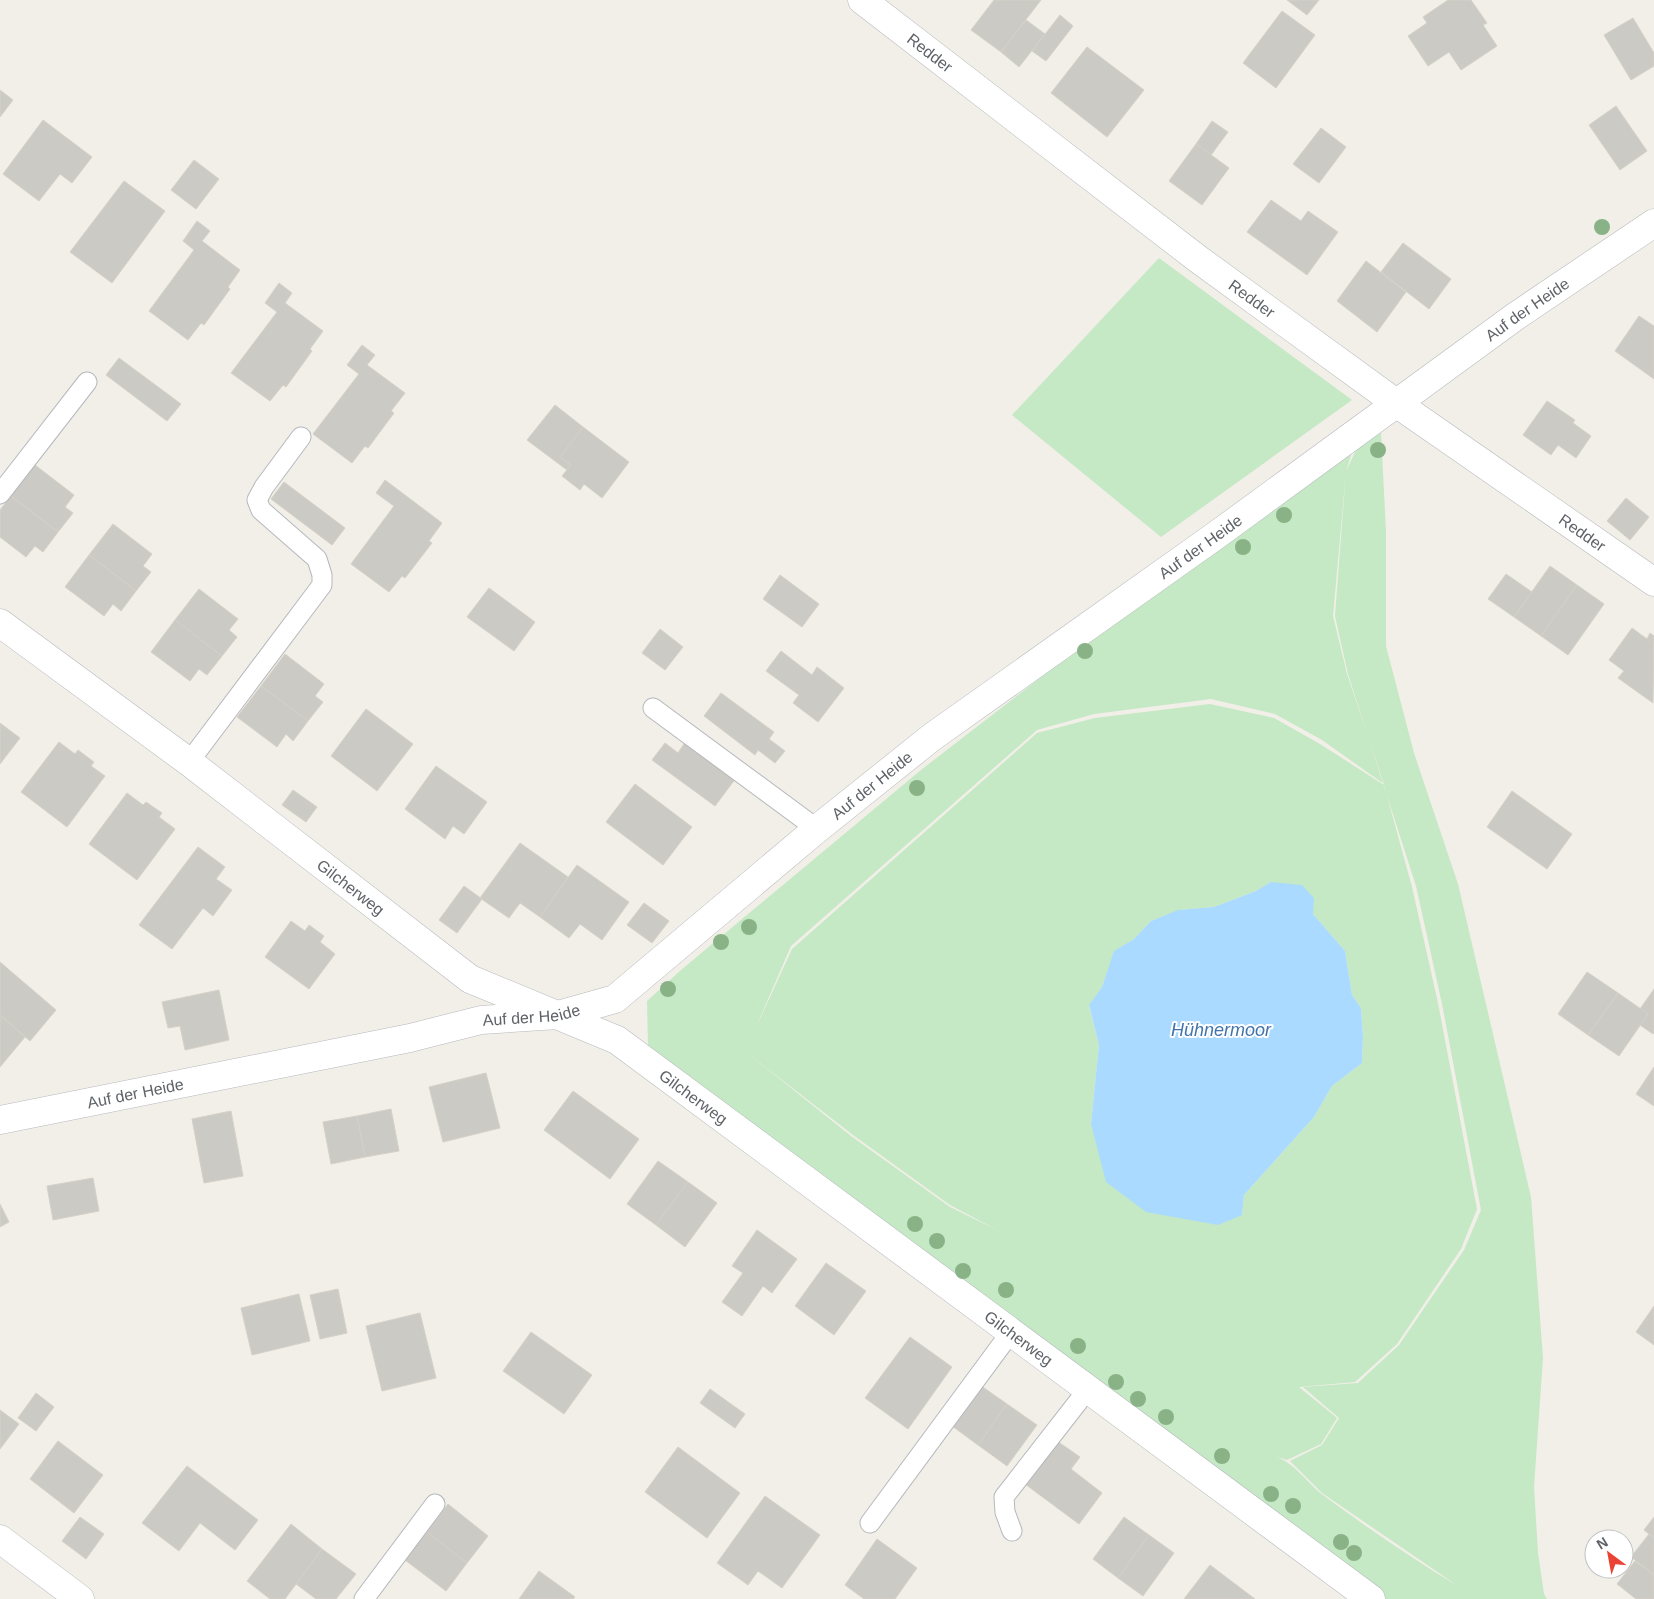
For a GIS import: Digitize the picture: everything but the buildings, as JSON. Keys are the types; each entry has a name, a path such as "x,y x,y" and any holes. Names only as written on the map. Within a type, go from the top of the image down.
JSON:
{"street":[{"name":"Redder","path":"862,0 1120,201 1396,403 1654,582"},
{"name":"Auf der Heide","path":"0,1120 410,1038 481,1020 558,1015 615,999 817,829 932,737 1215,536 1516,316 1654,223"},
{"name":"Gilcherweg","path":"0,623 190,762 470,979 618,1040 1371,1599"},
{"path":"0,1539 80,1599"}],"lane":[{"path":"0,494 87,382"},
{"path":"190,762 322,586 322,574 317,559 261,510 257,500 264,486 302,437"},
{"path":"653,708 817,829"},
{"path":"870,1523 1011,1332"},
{"path":"1012,1531 1005,1512 1004,1497 1088,1389"},
{"path":"364,1599 435,1504"}],"green space":[{"path":"1159,258 1352,400 1161,537 1012,415"},
{"path":"1381,433 1386,532 1386,646 1414,753 1458,884 1531,1197 1543,1358 1534,1487 1538,1553 1544,1594 1547,1599 1386,1599 648,1045 647,1001 681,970 921,770 1058,664 1353,449 1346,471 1357,448","holes":["1346,471 1335,616 1348,674 1369,738 1347,674 1333,616","1211,699 1275,714 1322,740 1384,785 1320,744 1274,718 1210,704 1095,718 1037,733 792,949 753,1034 791,946 1037,730 1094,714","1386,794 1416,886 1442,1004 1481,1210 1464,1250 1399,1345 1358,1383 1303,1387 1339,1418 1322,1445 1290,1461 1322,1493 1458,1586 1356,1519 1317,1490 1295,1468 1275,1456 1287,1460 1321,1444 1337,1418 1299,1387 1355,1382 1397,1344 1461,1249 1477,1209 1438,1003 1412,887","1272,882 1313,914 1345,951 1352,995 1361,1008 1362,1063 1332,1086 1314,1117 1244,1195 1242,1215 1091,1124 1099,1045 1089,1006 1102,987 1115,951 1134,939 1151,921 1179,910 1214,907 1256,891","746,1052 853,1135 950,1205 999,1231 950,1207 851,1136"]}],"water":[{"name":"Hühnermoor","path":"1271,882 1302,885 1314,898 1313,914 1345,951 1352,995 1361,1008 1362,1063 1332,1086 1314,1117 1244,1195 1242,1215 1218,1225 1146,1212 1106,1182 1091,1124 1099,1045 1089,1005 1102,987 1114,951 1134,939 1151,921 1178,910 1214,907 1256,891"}]}
